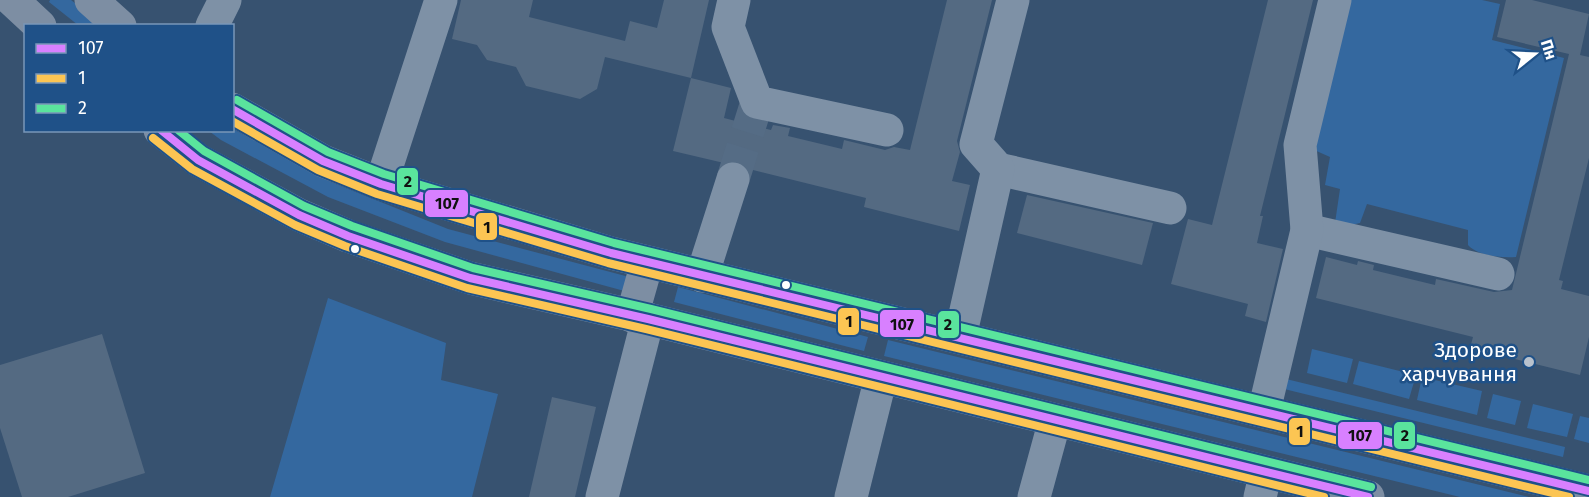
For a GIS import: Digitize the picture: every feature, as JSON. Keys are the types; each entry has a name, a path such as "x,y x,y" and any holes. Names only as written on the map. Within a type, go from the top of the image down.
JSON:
{"main road":[{"path":"12,0 38,24"},
{"path":"91,0 118,24"},
{"path":"234,110 323,161 381,184 647,263 1589,491"},
{"path":"163,132 198,160 299,215 348,236 470,278 1055,420 1263,484 1368,497"},
{"path":"640,318 647,263"}],"lane":[{"path":"213,24 225,0"},
{"path":"381,184 441,0"},
{"path":"734,0 728,27 757,102 887,130"},
{"path":"1013,0 976,144 998,169 1170,208"},
{"path":"1264,411 1307,230 1300,145 1335,0"},
{"path":"960,337 998,169"},
{"path":"702,276 733,179"},
{"path":"1307,230 1498,274"},
{"path":"602,497 640,318"},
{"path":"851,497 882,377"},
{"path":"1034,497 1055,420"}],"shaded area":[{"path":"50,0 71,0 102,24 77,24 49,2"},
{"path":"1344,0 1482,0 1500,4 1492,40 1564,58 1516,257 1490,256 1472,249 1468,245 1468,230 1367,204 1360,223 1351,225 1335,223 1340,189 1325,185 1330,157 1312,149"},
{"path":"234,130 331,182 448,229 633,278 628,292 445,242 328,197 221,140 210,132 234,132"},
{"path":"678,287 868,337 864,351 674,302"},
{"path":"328,298 446,343 441,380 498,394 472,497 270,497"},
{"path":"888,340 1529,497 1460,497 884,356"},
{"path":"1312,349 1353,359 1347,383 1307,373"},
{"path":"1359,361 1416,375 1409,399 1353,384"},
{"path":"1422,377 1482,391 1477,415 1417,400"},
{"path":"1282,378 1565,447 1563,457 1280,388"},
{"path":"1493,394 1521,401 1515,425 1487,418"},
{"path":"1533,404 1573,414 1567,437 1527,428"},
{"path":"1580,416 1589,418 1589,443 1574,439"}],"building":[{"path":"461,0 533,0 529,17 625,41 630,21 657,28 664,0 709,0 691,78 605,57 597,89 580,99 526,86 516,67 487,60 477,45 452,39"},
{"path":"947,0 992,0 957,141 960,152 952,181 970,185 959,231 864,207 866,198 749,169 738,161 724,163 673,151 691,78 731,88 724,118 771,130 773,125 790,128 788,136 842,149 844,140 885,150 894,147 910,150"},
{"path":"1268,0 1313,0 1260,216 1263,216 1257,243 1283,249 1266,322 1245,316 1248,304 1171,284 1188,219 1212,225"},
{"path":"1506,0 1532,0 1589,14 1580,55 1589,57 1589,158 1559,280 1563,281 1561,289 1589,296 1589,337 1580,375 1470,348 1473,337 1316,298 1326,257 1357,265 1358,261 1374,265 1373,270 1435,285 1436,279 1494,292 1512,290 1569,54 1497,37"},
{"path":"1027,195 1153,223 1142,265 1017,233"},
{"path":"102,334 145,473 68,497 22,497 0,428 0,365"},
{"path":"552,397 596,407 575,497 529,497"}],"tunnel":[{"path":"733,179 757,102"}],"transit line":[{"name":"2","path":"237,100 328,152 384,174 614,243 1589,480"},
{"name":"107","path":"234,110 323,161 381,184 611,253 1589,491"},
{"name":"1","path":"234,122 318,170 377,194 608,263 1569,497"},
{"name":"107","path":"163,132 198,160 299,215 348,236 470,278 648,319 1368,497"},
{"name":"2","path":"180,132 204,151 304,206 352,226 473,268 651,309 1371,487"},
{"name":"1","path":"153,138 192,169 295,225 345,246 467,288 646,329 1324,497"}],"place":[{"name":"Здорове харчування","path":"1529,362"}]}
